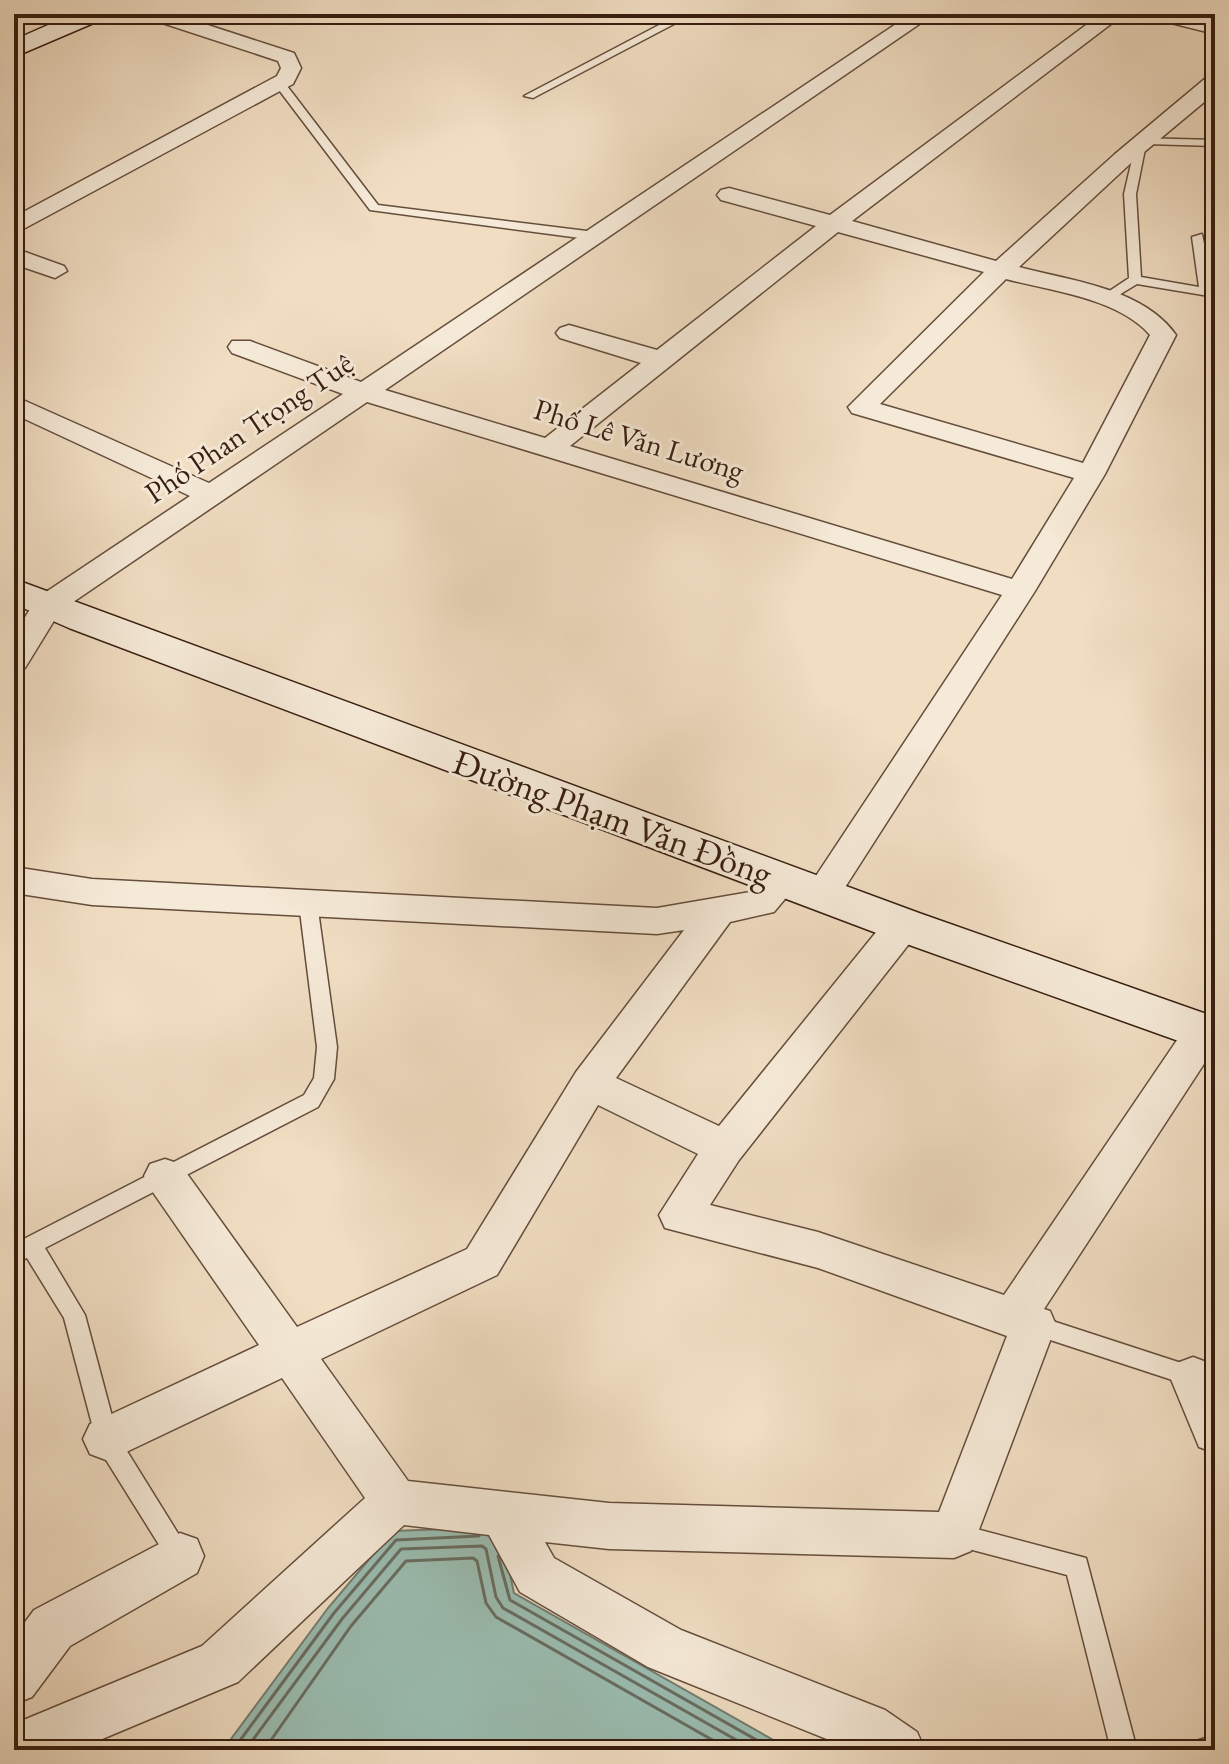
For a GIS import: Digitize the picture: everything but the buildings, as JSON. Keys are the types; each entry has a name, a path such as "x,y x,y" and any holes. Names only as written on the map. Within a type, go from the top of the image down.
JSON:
{"street":[{"path":"14,40 73,14"},
{"path":"14,49 94,14"},
{"path":"14,227 286,80 291,68 287,57 154,14"},
{"name":"Phố Phan Trọng Tuệ","path":"31,597 211,495 924,14"},
{"path":"550,448 833,224 1114,14"},
{"path":"1158,14 1215,28"},
{"path":"1091,474 862,407 999,270 1141,140 1215,82"},
{"path":"729,195 1105,298 1129,307 1156,326 1163,335 1091,474 1020,591 822,894"},
{"path":"14,255 55,271"},
{"path":"569,333 661,360"},
{"name":"Phố Lê Văn Lương","path":"241,347 363,392 1020,591"},
{"path":"14,404 211,495"},
{"path":"14,661 31,597"},
{"name":"Đường Phạm Văn Đồng","path":"31,597 903,925 1210,1034"},
{"path":"14,880 92,892 657,921 761,903 783,880"},
{"path":"106,1439 482,1262 590,1083 718,911"},
{"path":"903,925 725,1148 680,1215 818,1250 1024,1322"},
{"path":"165,1176 395,1502 609,1526 954,1535 1024,1322 1210,1034"},
{"path":"590,1083 725,1148"},
{"path":"1204,1381 1215,1432"},
{"path":"14,1750 220,1664 395,1502"},
{"path":"503,1514 537,1575 666,1649 867,1728 899,1750"},
{"path":"14,1679 52,1628 180,1556"}],"lane":[{"path":"529,96 688,14"},
{"path":"280,84 374,208 595,236"},
{"path":"1135,280 1130,194 1141,140 1215,143"},
{"path":"1105,298 1135,280 1210,293 1198,237"},
{"path":"180,1556 106,1439 74,1315 23,1250 311,1101 324,1079 327,1047 308,903"},
{"path":"1024,1322 1204,1381"},
{"path":"954,1535 1077,1566 1124,1750"},
{"path":"1205,1750 1215,1748"}],"water":[{"path":"500,1527 514,1593 791,1750 234,1750 231,1739 328,1608 393,1531"}]}
